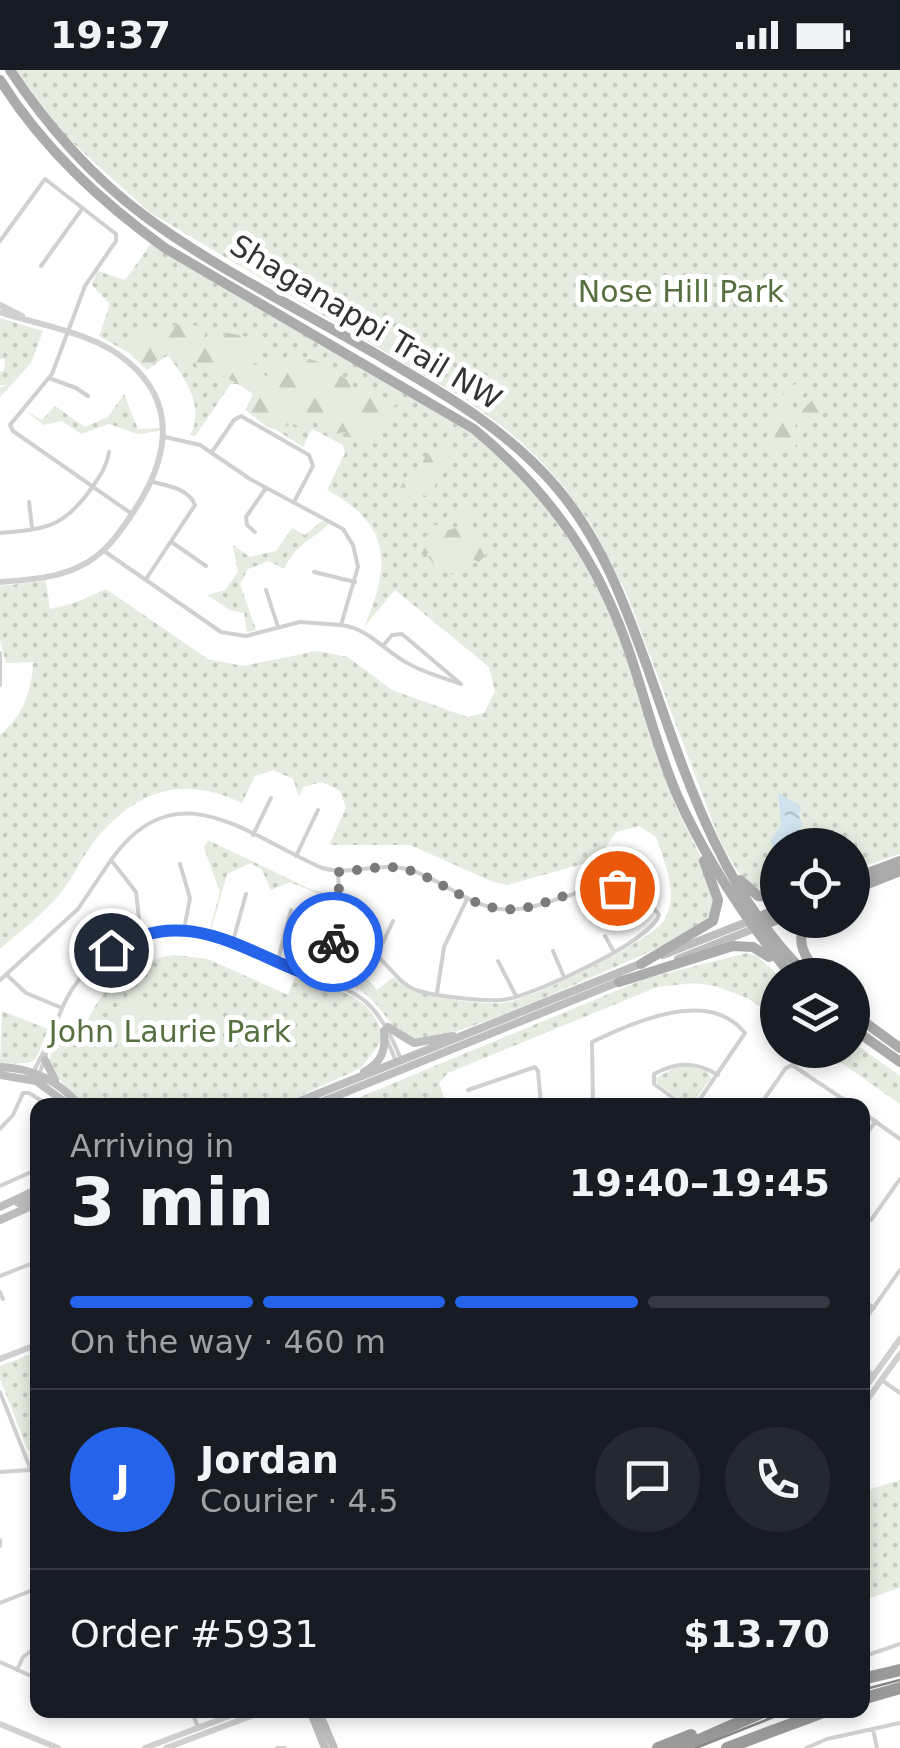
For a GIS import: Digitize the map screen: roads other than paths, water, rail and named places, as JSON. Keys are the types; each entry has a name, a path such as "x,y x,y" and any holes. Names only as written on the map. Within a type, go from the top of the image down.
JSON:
{"highway":[{"path":"870,1677 900,1670"},
{"path":"870,1699 900,1692"},
{"path":"682,1748 746,1718"},
{"path":"727,1748 808,1718"},
{"path":"658,1748 728,1720 741,1720"}],"main road":[{"name":"Shaganappi Trail NW","path":"6,70 91,169 144,215 188,245 470,408 539,468 584,523 614,579 711,836 755,923 790,958"},
{"name":"Shaganappi Trail NW","path":"0,80 34,127 99,197 164,248 474,429 527,476 580,543 611,604 677,794 702,846 778,958"},
{"path":"0,90 34,127"},
{"path":"711,836 745,886 760,896"},
{"path":"641,964 651,955 705,929 716,915 718,894 702,856 702,846"},
{"path":"870,871 894,863"},
{"path":"870,883 900,872"},
{"path":"330,1098 619,982 760,920"},
{"path":"307,1098 401,1067 462,1036 641,964 760,922"},
{"path":"619,982 742,945 760,950 769,958"},
{"path":"870,1024 900,1048"},
{"path":"342,1084 377,1063 384,1049 386,1029 414,1044 462,1036"},
{"path":"870,1041 900,1062"},
{"path":"45,1060 58,1084 72,1098"},
{"path":"0,1071 58,1084"},
{"path":"35,1076 61,1098"},
{"path":"0,1208 30,1195"},
{"path":"0,1220 30,1209"},
{"path":"313,1718 325,1748"},
{"path":"322,1718 334,1748"}],"street":[{"path":"0,241 44,179 114,231 116,238 85,286 50,378 10,424 13,431 132,514"},
{"path":"41,266 83,207"},
{"path":"0,309 106,347 136,370 156,400 163,437 153,482 104,551 65,572 0,582"},
{"path":"50,378 88,396"},
{"path":"212,452 234,420 242,416 309,455 313,466 294,502"},
{"path":"163,437 195,442 266,488 343,529 356,552 356,582 341,625"},
{"path":"51,457 56,449"},
{"path":"0,533 49,527 66,518 105,467 109,452"},
{"path":"145,580 194,509 195,501 181,490 153,482"},
{"path":"255,532 247,525 246,517 266,488"},
{"path":"29,502 32,530"},
{"path":"172,542 206,566"},
{"path":"104,551 221,632 246,636 300,622 357,628 413,667 461,684 400,634 392,635 383,646"},
{"path":"314,572 356,582"},
{"path":"266,590 278,627"},
{"path":"0,653 0,685"},
{"path":"253,835 271,798"},
{"path":"296,856 318,810"},
{"path":"0,980 78,909 111,860 146,825 172,813 204,813 338,872 404,868 486,906 512,910 595,887 617,888 658,910 659,920 648,933 614,952 564,977 502,1000 406,985 377,956 334,939"},
{"path":"633,856 641,875 638,896"},
{"path":"111,860 136,892 141,936"},
{"path":"180,864 190,898 184,930"},
{"path":"322,980 340,912 338,872"},
{"path":"233,941 246,894"},
{"path":"438,993 444,947 468,898"},
{"path":"277,964 291,910"},
{"path":"377,956 393,922"},
{"path":"35,1076 62,1008 92,965 116,947 141,936 184,930 233,941 277,964 358,994 380,1017 401,1067"},
{"path":"606,936 614,952"},
{"path":"553,951 564,977"},
{"path":"498,961 516,996"},
{"path":"6,974 26,993 62,1008"},
{"path":"593,1098 592,1042 668,1013 708,1014 743,1029 744,1037 701,1098"},
{"path":"35,1076 45,1060 49,1041"},
{"path":"673,1098 654,1084 654,1074 684,1064 718,1074"},
{"path":"765,1098 792,1065 842,1098"},
{"path":"468,1090 532,1066 538,1071 540,1098"},
{"path":"0,1128 24,1093 34,1098"},
{"path":"870,1118 900,1139"},
{"path":"870,1130 876,1122"},
{"path":"0,1186 30,1173"},
{"path":"871,1220 900,1179"},
{"path":"0,1276 30,1264"},
{"path":"870,1313 900,1270"},
{"path":"0,1292 2,1299"},
{"path":"870,1305 874,1308"},
{"path":"870,1392 900,1339"},
{"path":"0,1359 30,1347"},
{"path":"870,1385 900,1354"},
{"path":"870,1372 900,1393"},
{"path":"0,1392 30,1470 0,1472"},
{"path":"2,1418 10,1417"},
{"path":"0,1603 30,1591"},
{"path":"870,1654 900,1644"},
{"path":"17,1670 30,1652"},
{"path":"0,1662 30,1676"},
{"path":"194,1718 200,1731"},
{"path":"166,1748 227,1718"},
{"path":"145,1748 241,1718"},
{"path":"806,1748 900,1723"},
{"path":"0,1724 58,1748"},
{"path":"873,1729 877,1748"},
{"path":"277,1748 285,1748"}],"water":[{"path":"778,793 801,806 799,816 803,825 778,828"}],"tram line":[{"path":"870,1688 900,1680"},
{"path":"696,1748 771,1718"}],"park label":[{"name":"Nose Hill Park","path":"681,291"},
{"name":"John Laurie Park","path":"170,1031"}]}
